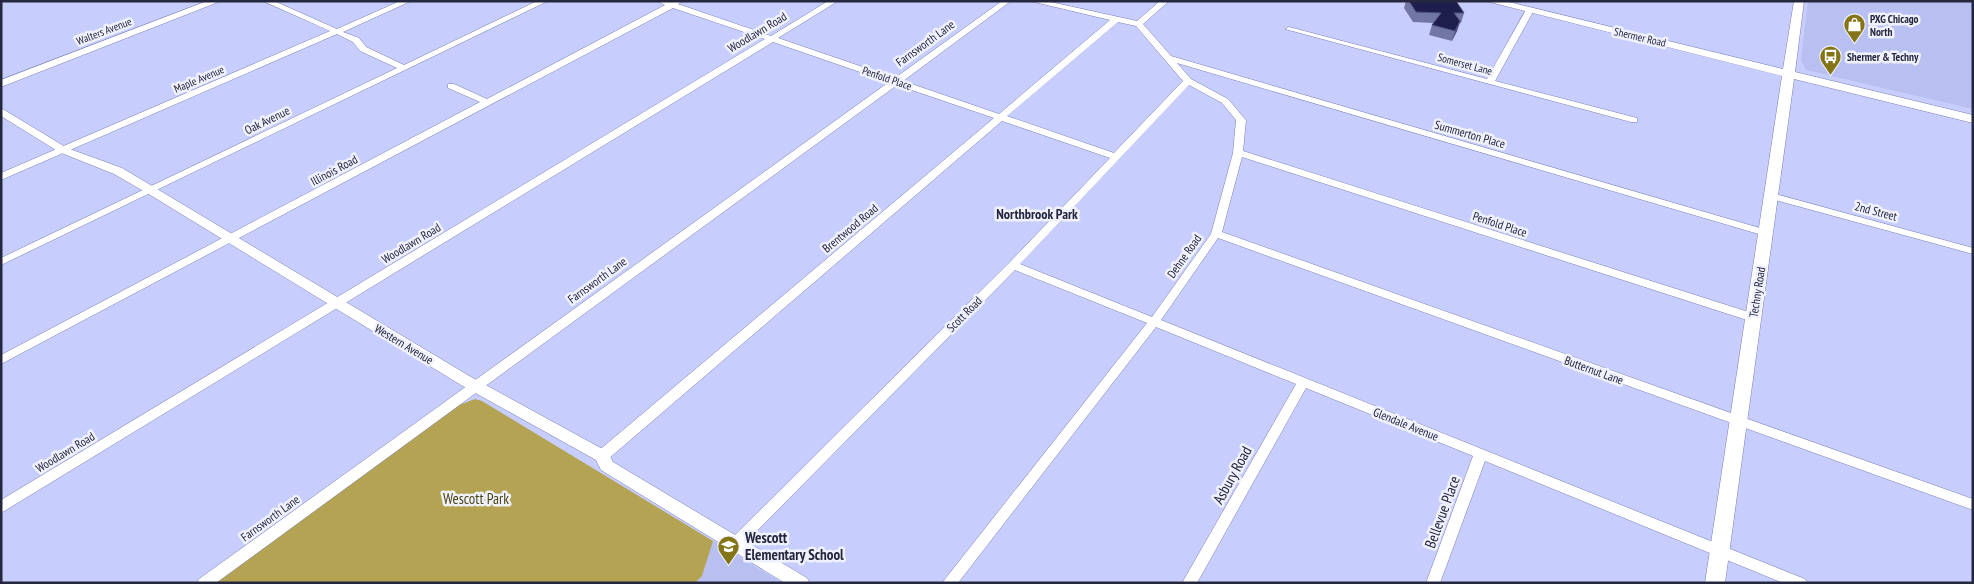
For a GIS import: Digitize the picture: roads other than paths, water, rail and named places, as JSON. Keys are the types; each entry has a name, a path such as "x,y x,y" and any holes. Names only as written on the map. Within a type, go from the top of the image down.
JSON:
{"main road":[{"name":"Shermer Road","path":"1491,1 1790,73 1807,80 1973,119"},
{"name":"Techny Road","path":"1715,583 1799,1"},
{"name":"Shermer Road","path":"1790,73 1809,74 1973,112"}],"street":[{"name":"Walters Avenue","path":"1,84 216,1"},
{"path":"267,1 338,31 356,40 363,49 404,68"},
{"name":"Maple Avenue","path":"1,177 407,1"},
{"name":"Oak Avenue","path":"1,262 544,1"},
{"name":"Penfold Place","path":"660,1 675,3 773,39 1114,156"},
{"name":"Woodlawn Road","path":"1,506 338,304 834,1"},
{"name":"Farnsworth Lane","path":"204,583 1007,1"},
{"path":"1034,1 1139,24 1165,1"},
{"name":"Illinois Road","path":"1,360 675,3"},
{"path":"1490,82 1530,10"},
{"name":"Brentwood Road","path":"602,456 1115,20"},
{"name":"Dehne Road","path":"949,583 1154,322 1216,234 1238,153 1242,120 1225,101 1188,81 1139,24"},
{"name":"Somerset Lane","path":"1290,28 1634,120"},
{"name":"Summerton Place","path":"1168,58 1766,233"},
{"name":"Scott Road","path":"736,543 1013,265 1114,156 1188,81"},
{"path":"451,86 487,102"},
{"name":"Western Avenue","path":"2,112 63,150 118,171 151,190 474,386 602,456 607,466 801,583"},
{"name":"Penfold Place","path":"1238,153 1754,318"},
{"name":"2nd Street","path":"1772,196 1973,251"},
{"name":"Butternut Lane","path":"1216,234 1973,505"},
{"name":"Glendale Avenue","path":"1013,265 1800,583"},
{"name":"Asbury Road","path":"1190,583 1302,383"},
{"name":"Bellevue Place","path":"1433,583 1481,453"}],"place":[{"name":"PXG Chicago North","path":"1854,44"},
{"name":"Shermer & Techny","path":"1831,76"},
{"name":"Wescott Elementary School","path":"729,565"}],"district":[{"name":"Northbrook Park","path":"1037,214"}],"park label":[{"name":"Wescott Park","path":"476,498"}]}
